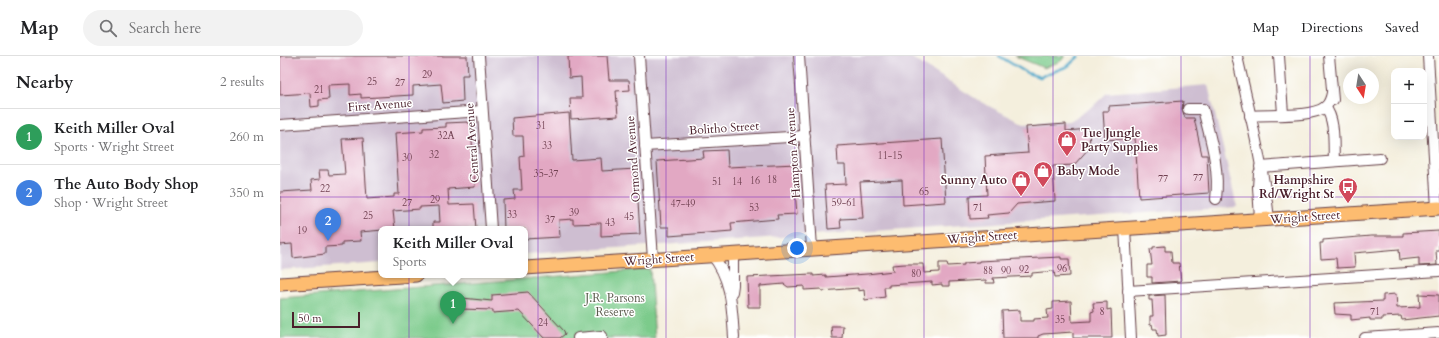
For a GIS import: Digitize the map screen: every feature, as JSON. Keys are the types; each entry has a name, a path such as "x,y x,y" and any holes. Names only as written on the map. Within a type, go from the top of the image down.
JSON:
{"main road":[{"name":"Wright Street","path":"528,268 1438,208"},
{"path":"280,284 378,278"}],"street":[{"name":"Central Avenue","path":"479,56 491,226"},
{"name":"Ormond Avenue","path":"640,56 653,259"},
{"name":"Hampton Avenue","path":"799,56 812,248"},
{"path":"1237,56 1260,167 1258,187 1264,219"},
{"path":"1278,115 1279,56"},
{"path":"1330,56 1332,93 1327,109 1331,121 1334,161"},
{"path":"1428,56 1438,208"},
{"path":"1188,109 1203,109 1216,163 1218,187 1216,199"},
{"path":"1251,119 1306,113 1327,109"},
{"name":"First Avenue","path":"280,125 482,111"},
{"name":"Bolitho Street","path":"645,146 805,136"},
{"path":"1260,167 1380,158"},
{"path":"1125,228 1131,338"},
{"path":"731,296 734,286 733,254"},
{"path":"712,255 724,274 731,296 734,338"},
{"path":"1128,291 1439,272"},
{"path":"1365,338 1439,333"},
{"path":"578,338 602,336 602,338"}],"shaded area":[{"path":"280,56 909,56 981,102 1024,124 1070,121 1092,107 1107,93 1208,85 1237,207 528,254 528,226 378,226 378,263 280,270"}],"green space":[{"path":"1015,56 1065,56 1061,61 1044,68"},
{"name":"J.R. Parsons Reserve","path":"650,269 655,338 280,338 280,298"}],"building":[{"path":"280,56 467,56 468,75 462,75 463,101 443,103 441,84 413,86 413,95 361,98 361,94 350,95 350,84 328,85 329,99 319,100 319,106 311,107 310,93 280,95"},
{"path":"568,56 607,56 609,80 629,80 630,90 616,91 618,116 571,119 570,98 582,98 581,77 569,78"},
{"path":"1183,101 1182,109 1185,118 1194,118 1202,155 1207,155 1209,193 1139,198 1135,138 1105,140 1103,111 1109,111 1109,106"},
{"path":"569,113 572,160 601,158 602,171 636,169 640,234 601,236 601,223 573,224 573,219 559,220 560,237 528,239 528,226 504,226 503,200 515,199 514,190 522,190 520,157 524,156 523,136 513,136 512,118"},
{"path":"467,122 471,125 475,187 448,189 449,205 474,204 476,226 433,226 433,222 440,222 439,206 420,207 420,209 393,211 395,226 378,226 378,230 360,232 361,241 342,242 342,246 325,247 325,254 293,258 292,244 280,245 280,192 312,190 311,180 320,179 319,170 328,170 329,175 345,174 342,139 363,138 367,199 394,197 394,194 399,194 395,133 423,131 423,128 446,127 446,123"},
{"path":"1066,124 1066,131 1089,129 1090,147 1074,165 1053,166 1055,201 1017,204 1009,213 987,215 988,218 970,219 969,196 987,195 985,156 1028,153 1026,127"},
{"path":"942,139 946,202 903,205 902,180 860,182 863,218 840,219 841,228 828,229 825,185 846,184 845,165 838,165 837,146"},
{"path":"727,150 728,167 797,164 799,191 795,191 797,214 777,215 778,219 731,223 732,231 669,236 669,227 661,227 657,161 704,158 703,151"},
{"path":"1439,231 1439,250 1436,250 1437,265 1419,266 1419,258 1400,260 1399,249 1354,253 1355,267 1337,268 1336,258 1321,259 1320,243 1323,243 1323,240 1371,236 1403,236 1403,233"},
{"path":"1165,246 1165,251 1171,251 1172,263 1179,263 1181,281 1152,283 1152,277 1147,277 1147,265 1152,265 1150,249 1153,249 1153,247"},
{"path":"1061,257 1061,259 1069,259 1070,276 1055,277 1054,271 1032,273 1032,276 993,278 994,283 986,283 986,280 949,282 949,286 942,286 942,284 932,285 932,282 889,285 889,287 884,287 885,297 865,300 864,290 858,291 858,288 822,291 821,289 804,290 804,286 788,287 784,284 760,286 760,307 748,307 747,277 813,274 813,276 826,275 826,277 867,274 893,271 892,265 905,264 923,264 924,273 939,272 939,263 947,263 948,266 964,265 964,263 979,261"},
{"path":"528,292 564,331 565,334 560,338 544,338 519,311 493,313 493,310 461,309 462,298 492,301 492,295"},
{"path":"1396,294 1397,308 1420,307 1419,294 1439,295 1439,316 1402,320 1401,316 1382,317 1382,320 1370,320 1370,318 1351,320 1351,315 1335,314 1334,303 1383,301 1383,295"},
{"path":"1165,295 1166,335 1158,336 1157,329 1153,329 1152,324 1150,325 1150,316 1153,316 1152,300 1149,300 1149,296"},
{"path":"1071,301 1072,322 1091,321 1091,312 1094,311 1093,303 1107,302 1107,310 1111,309 1112,338 1073,338 1073,332 1043,334 1038,336 1038,338 1003,338 1002,311 1020,310 1020,321 1034,321 1034,319 1048,318 1047,310 1053,309 1053,302"},
{"path":"831,326 843,326 842,338 832,338"}],"waterway":[{"path":"999,56 1027,73 1040,77 1068,66 1079,56"}],"place":[{"name":"Tue Jungle Party Supplies","path":"1067,157"},
{"name":"Baby Mode","path":"1043,188"},
{"name":"Sunny Auto","path":"1021,197"},
{"name":"Hampshire Rd/Wright St","path":"1348,204"},
{"name":"The Auto Body Shop","path":"328,241"},
{"name":"Keith Miller Oval","path":"453,324"}]}
